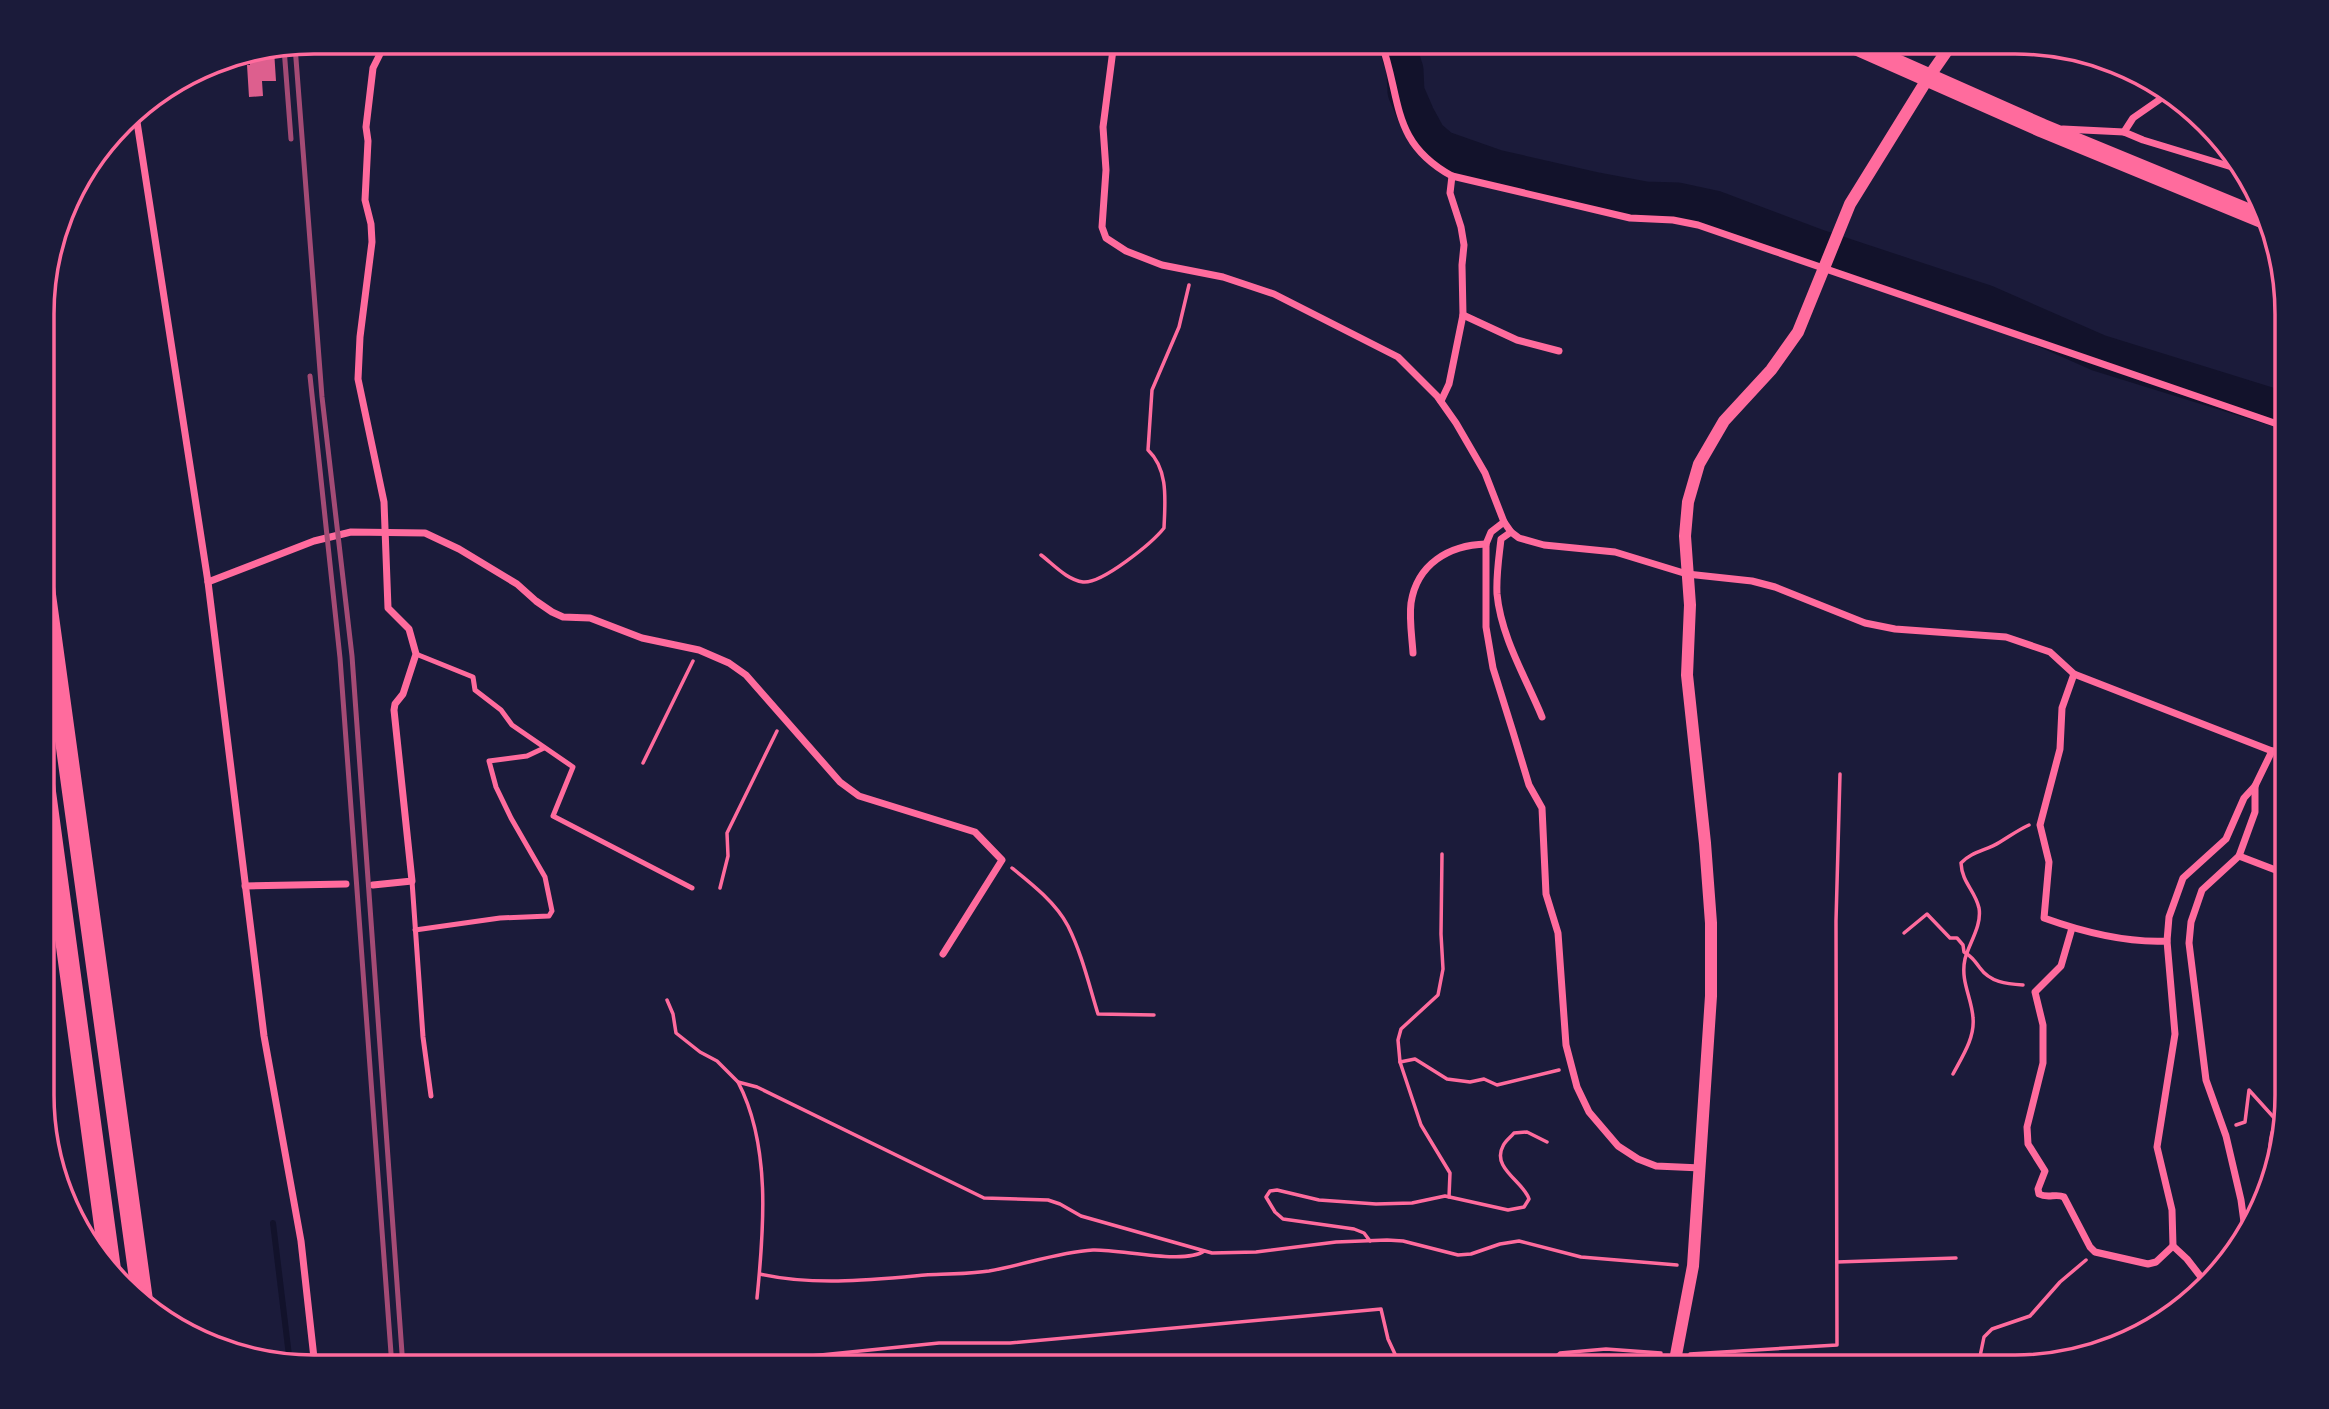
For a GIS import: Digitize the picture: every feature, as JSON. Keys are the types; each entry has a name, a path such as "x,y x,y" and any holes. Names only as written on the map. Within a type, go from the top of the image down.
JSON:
{"highway":[{"path":"1875,54 2042,128 2255,216"},
{"path":"54,657 141,1288"},
{"path":"54,854 108,1253"}],"street":[{"path":"373,885 412,881 394,710 403,694 416,654 409,629 388,608 384,502 358,379 360,337 372,242 365,200 368,141 366,127 373,68 380,54"},
{"path":"1112,54 1103,127 1106,170 1102,227 1106,238 1126,251 1162,265 1223,276 1273,294 1398,357 1441,401 1456,423 1485,473 1504,522 1519,538 1544,545 1615,552 1686,574 1752,581 1775,587 1865,624 2006,637 2050,652 2074,674 2272,751 2255,786 2244,798 2226,839 2183,878 2169,917 2167,941 2175,1034 2157,1147 2172,1210 2173,1246 2201,1277"},
{"path":"1385,54 1404,128 1424,157 1452,176 1630,218 1673,220 1698,225 2275,423"},
{"path":"1677,1355 1693,1266 1711,996 1711,923 1687,675 1690,605 1685,536 1688,502 1699,464 1724,421 1771,370 1798,332 1850,204 1945,54"},
{"path":"2124,132 2133,118 2160,99"},
{"path":"137,124 208,582 264,1036 300,1241 314,1355"},
{"path":"2042,128 2124,132 2228,166"},
{"path":"1441,401 1449,384 1464,315 1464,245 1450,192 1452,176"},
{"path":"1464,315 1517,340 1559,351"},
{"path":"1504,522 1491,532 1486,544 1486,627 1493,668 1529,785 1542,808 1545,838 1544,881 1561,951 1562,1016 1577,1087 1589,1112 1618,1146 1656,1166 1701,1168"},
{"path":"208,582 314,541 351,532 425,533 517,584 536,601 563,617 590,618 642,638 699,650 729,663 746,675 840,782 859,796 975,832 1002,860 943,954"},
{"path":"1511,532 1501,539 1497,594 1512,648 1542,717"},
{"path":"1413,653 1411,604 1418,579 1427,567 1443,554 1461,546 1486,544"},
{"path":"2074,674 2062,708 2060,749 2041,821 2049,862 2044,918 2072,928 2145,942 2167,941"},
{"path":"2243,1218 2223,1128 2206,1080 2189,943 2191,922 2202,890 2239,856 2255,812 2255,786"},
{"path":"2239,856 2275,870"},
{"path":"245,886 346,884"},
{"path":"2072,928 2061,966 2035,995 2043,1025 2043,1063 2027,1127 2028,1144 2045,1171 2038,1189 2039,1195 2045,1198 2059,1195 2064,1197 2095,1252 2148,1264 2156,1262 2173,1246"}],"lane":[{"path":"416,654 473,677 475,690 501,709 512,725 573,767 553,816 692,888"},
{"path":"415,930 500,918 549,916 552,911 545,877 496,788 489,761 527,756 544,748"},
{"path":"412,881 423,1037 431,1096"}],"path":[{"path":"1041,555 1070,578 1090,582 1100,579 1125,561 1164,528 1166,498 1163,478 1158,463 1148,450 1152,390 1179,327 1192,271"},
{"path":"643,763 699,650"},
{"path":"720,888 728,856 727,833 781,723 785,720"},
{"path":"1736,1355 1837,1345 1836,921 1840,774"},
{"path":"1953,1074 1967,1048 1973,1017 1963,973 1966,955 1979,920 1979,907 1961,876 1961,863 1969,854 1999,843 2016,830 2041,821"},
{"path":"1442,854 1443,970 1438,995 1401,1029 1398,1040 1400,1062 1420,1125 1450,1173 1449,1197"},
{"path":"1002,860 1030,882 1067,924 1098,1014 1154,1015"},
{"path":"1904,933 1927,914 1950,938 1957,938 1966,955"},
{"path":"1966,955 1972,955 1982,971 2003,984 2038,989"},
{"path":"667,1000 673,1014 676,1033 700,1052 717,1061 738,1082 747,1100 758,1153 763,1202 757,1298"},
{"path":"1400,1062 1415,1059 1447,1079 1470,1082 1484,1079 1497,1085 1572,1068"},
{"path":"738,1082 757,1087 984,1198 1048,1200 1060,1203 1081,1216 1212,1252 1256,1252 1336,1242 1403,1241 1458,1255 1519,1241 1581,1257 1693,1266"},
{"path":"2223,1128 2245,1122 2249,1090 2274,1117"},
{"path":"1370,1241 1364,1233 1354,1229 1283,1219 1266,1197 1270,1191 1277,1190 1319,1200 1376,1204 1412,1203 1449,1197 1508,1210 1524,1207 1529,1199 1527,1192 1505,1169 1501,1157 1503,1146 1514,1133 1527,1132 1547,1142"},
{"path":"760,1274 785,1280 869,1280 986,1271 1094,1250 1189,1256 1205,1250"},
{"path":"1980,1355 1984,1337 1992,1329 2030,1316 2060,1282 2095,1252"},
{"path":"1837,1262 1956,1258"},
{"path":"821,1355 939,1343 1010,1343 1381,1308 1388,1339 1395,1355"},
{"path":"1558,1355 1606,1349 1641,1355"}],"building":[{"path":"274,57 276,81 262,81 263,96 249,97 247,65 250,62"}],"waterway":[{"path":"1400,54 1405,70 1406,92 1416,115 1428,137 1442,149 1496,168 1597,191 1645,200 1678,201 1715,209 1816,247 1985,303 2099,353 2275,408"},
{"path":"273,1223 289,1354"}],"railway":[{"path":"296,55 322,397 352,656 402,1355"},
{"path":"285,56 291,139"},
{"path":"310,376 340,658 391,1355"}]}
